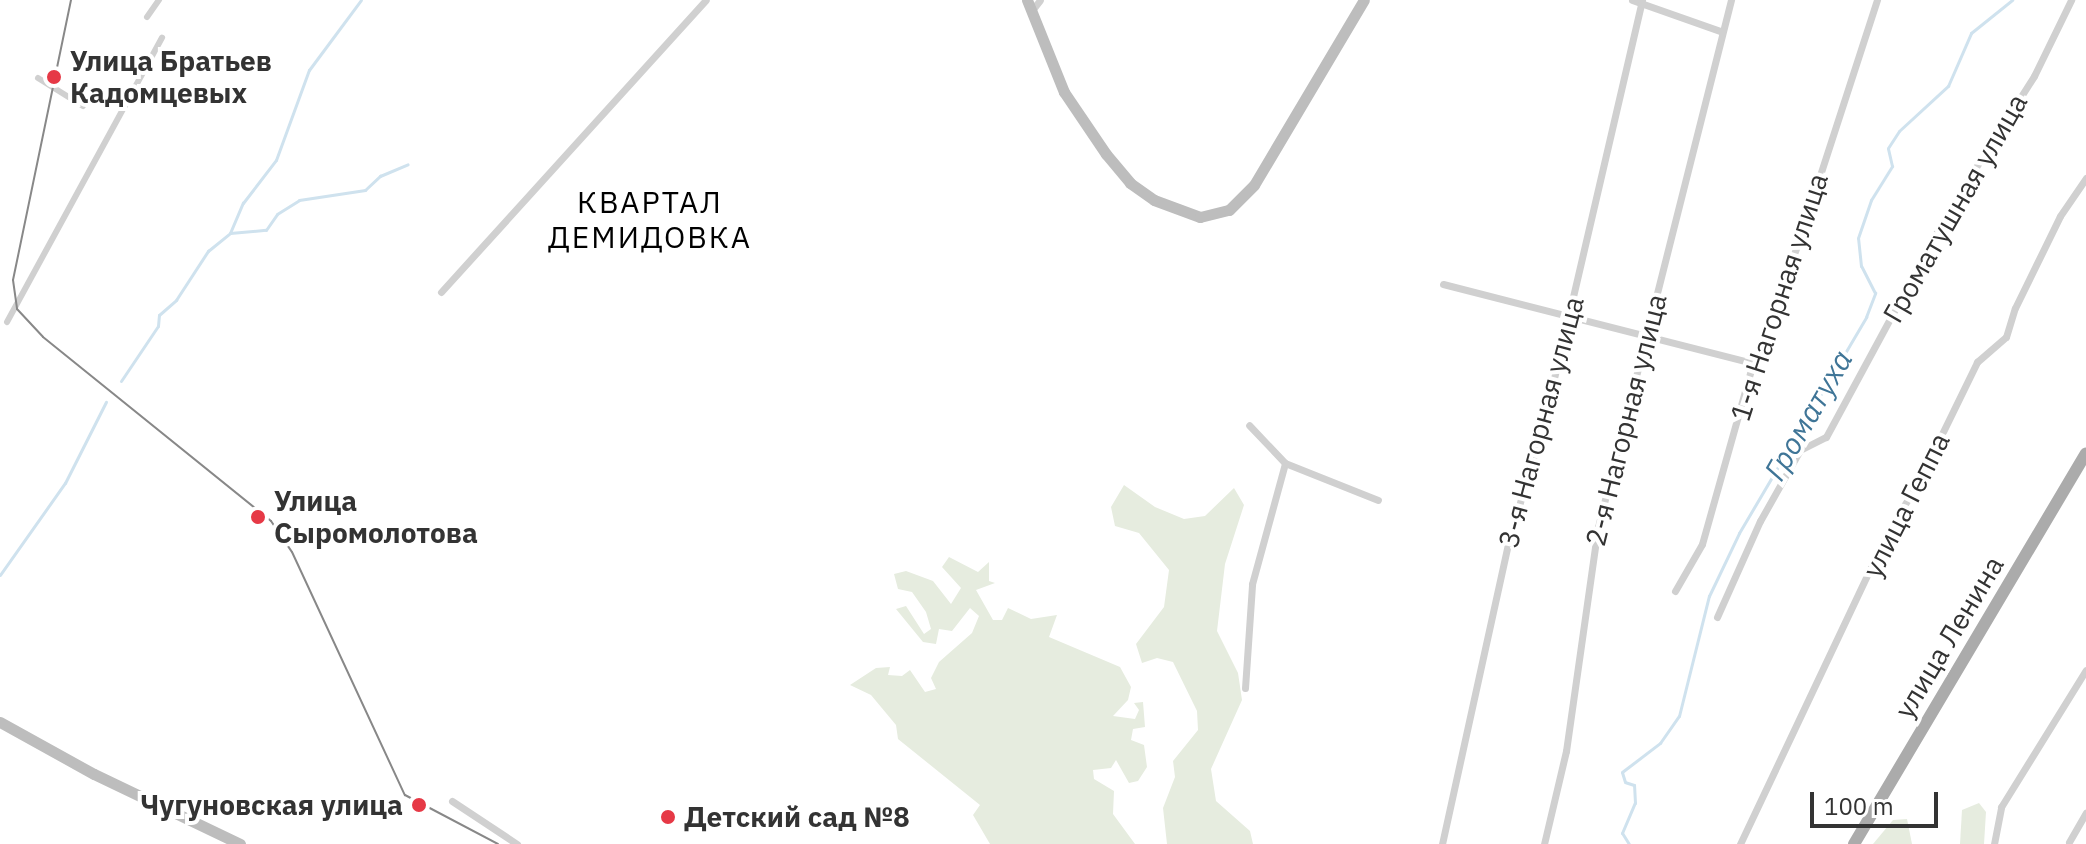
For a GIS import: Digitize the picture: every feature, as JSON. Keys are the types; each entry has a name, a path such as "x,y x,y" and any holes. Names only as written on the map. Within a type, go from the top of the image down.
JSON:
{"main road":[{"path":"1033,3 1064,92 1130,183 1186,213 1216,216 1241,201 1254,185 1364,0"},
{"name":"улица Ленина","path":"1854,844 2086,454"},
{"path":"0,722 94,774 240,844"}],"street":[{"path":"147,17 159,0"},
{"path":"441,292 706,0"},
{"name":"2-я Нагорная улица","path":"1544,844 1566,751 1598,527 1720,31 1731,0"},
{"name":"1-я Нагорная улица","path":"1675,591 1702,544 1753,363 1797,246 1877,0"},
{"name":"Громатушная улица","path":"1717,617 1760,521 1800,450 1826,437 1948,211 2034,76 2071,0"},
{"path":"1638,1 1720,31"},
{"name":"3-я Нагорная улица","path":"1442,844 1509,540 1569,316 1638,1"},
{"path":"7,322 162,38"},
{"path":"38,78 83,106"},
{"name":"улица Геппа","path":"1740,844 1887,533 1918,483 1977,362 2006,337 2060,216 2086,178"},
{"path":"1443,284 1647,332 1753,363"},
{"path":"1249,425 1285,463 1378,500"},
{"path":"1245,688 1252,584 1285,463"},
{"path":"1994,844 2001,807 2086,670"},
{"path":"452,801 517,844"},
{"path":"2069,842 2086,813"}],"shaded area":[{"path":"1124,485 1155,507 1184,519 1205,516 1234,488 1244,505 1225,564 1217,631 1238,673 1242,700 1211,769 1216,801 1250,831 1253,844 1167,844 1163,808 1175,777 1173,761 1198,730 1197,711 1173,662 1157,658 1142,663 1136,644 1164,607 1169,570 1139,533 1115,526 1111,507"},
{"path":"949,557 978,572 989,562 989,581 995,583 976,590 993,620 1002,620 1008,608 1031,619 1057,615 1049,637 1120,667 1131,687 1128,700 1113,716 1135,719 1139,710 1134,703 1143,702 1145,727 1133,729 1131,740 1144,745 1147,767 1138,781 1129,783 1116,760 1111,768 1093,770 1094,779 1114,791 1113,814 1135,844 990,844 973,815 980,805 898,739 896,725 871,695 850,685 876,668 890,667 888,675 902,676 910,670 925,692 936,689 931,678 939,662 972,633 979,616 970,608 952,631 939,629 936,644 923,642 896,609 906,606 924,634 931,629 926,612 912,592 898,589 894,574 906,571 933,581 951,604 961,588 942,567"},
{"path":"1979,803 1986,812 1984,844 1960,844 1962,810"},
{"path":"1907,819 1912,844 1873,844 1893,820"}],"waterway":[{"path":"121,381 158,326 159,315 176,300 208,251 230,233 243,203 276,160 309,70 361,0"},
{"name":"Громатуха","path":"1629,844 1622,833 1635,803 1634,785 1625,782 1622,772 1660,743 1679,716 1709,596 1739,533 1866,317 1875,293 1861,266 1858,238 1871,200 1892,166 1888,148 1899,131 1948,86 1971,33 2012,0"},
{"path":"230,233 266,230 277,214 299,200 365,190 380,176 408,164"},
{"path":"0,575 65,483 106,402"}],"tram line":[{"path":"71,0 13,280 17,309 43,337 271,521 292,552 405,795 498,844"}],"place":[{"name":"Улица Братьев Кадомцевых","path":"54,77"},
{"name":"Улица Сыромолотова","path":"258,517"},
{"name":"Чугуновская улица","path":"419,805"},
{"name":"Детский сад №8","path":"668,817"}],"district":[{"name":"КВАРТАЛ ДЕМИДОВКА","path":"650,219"}]}
